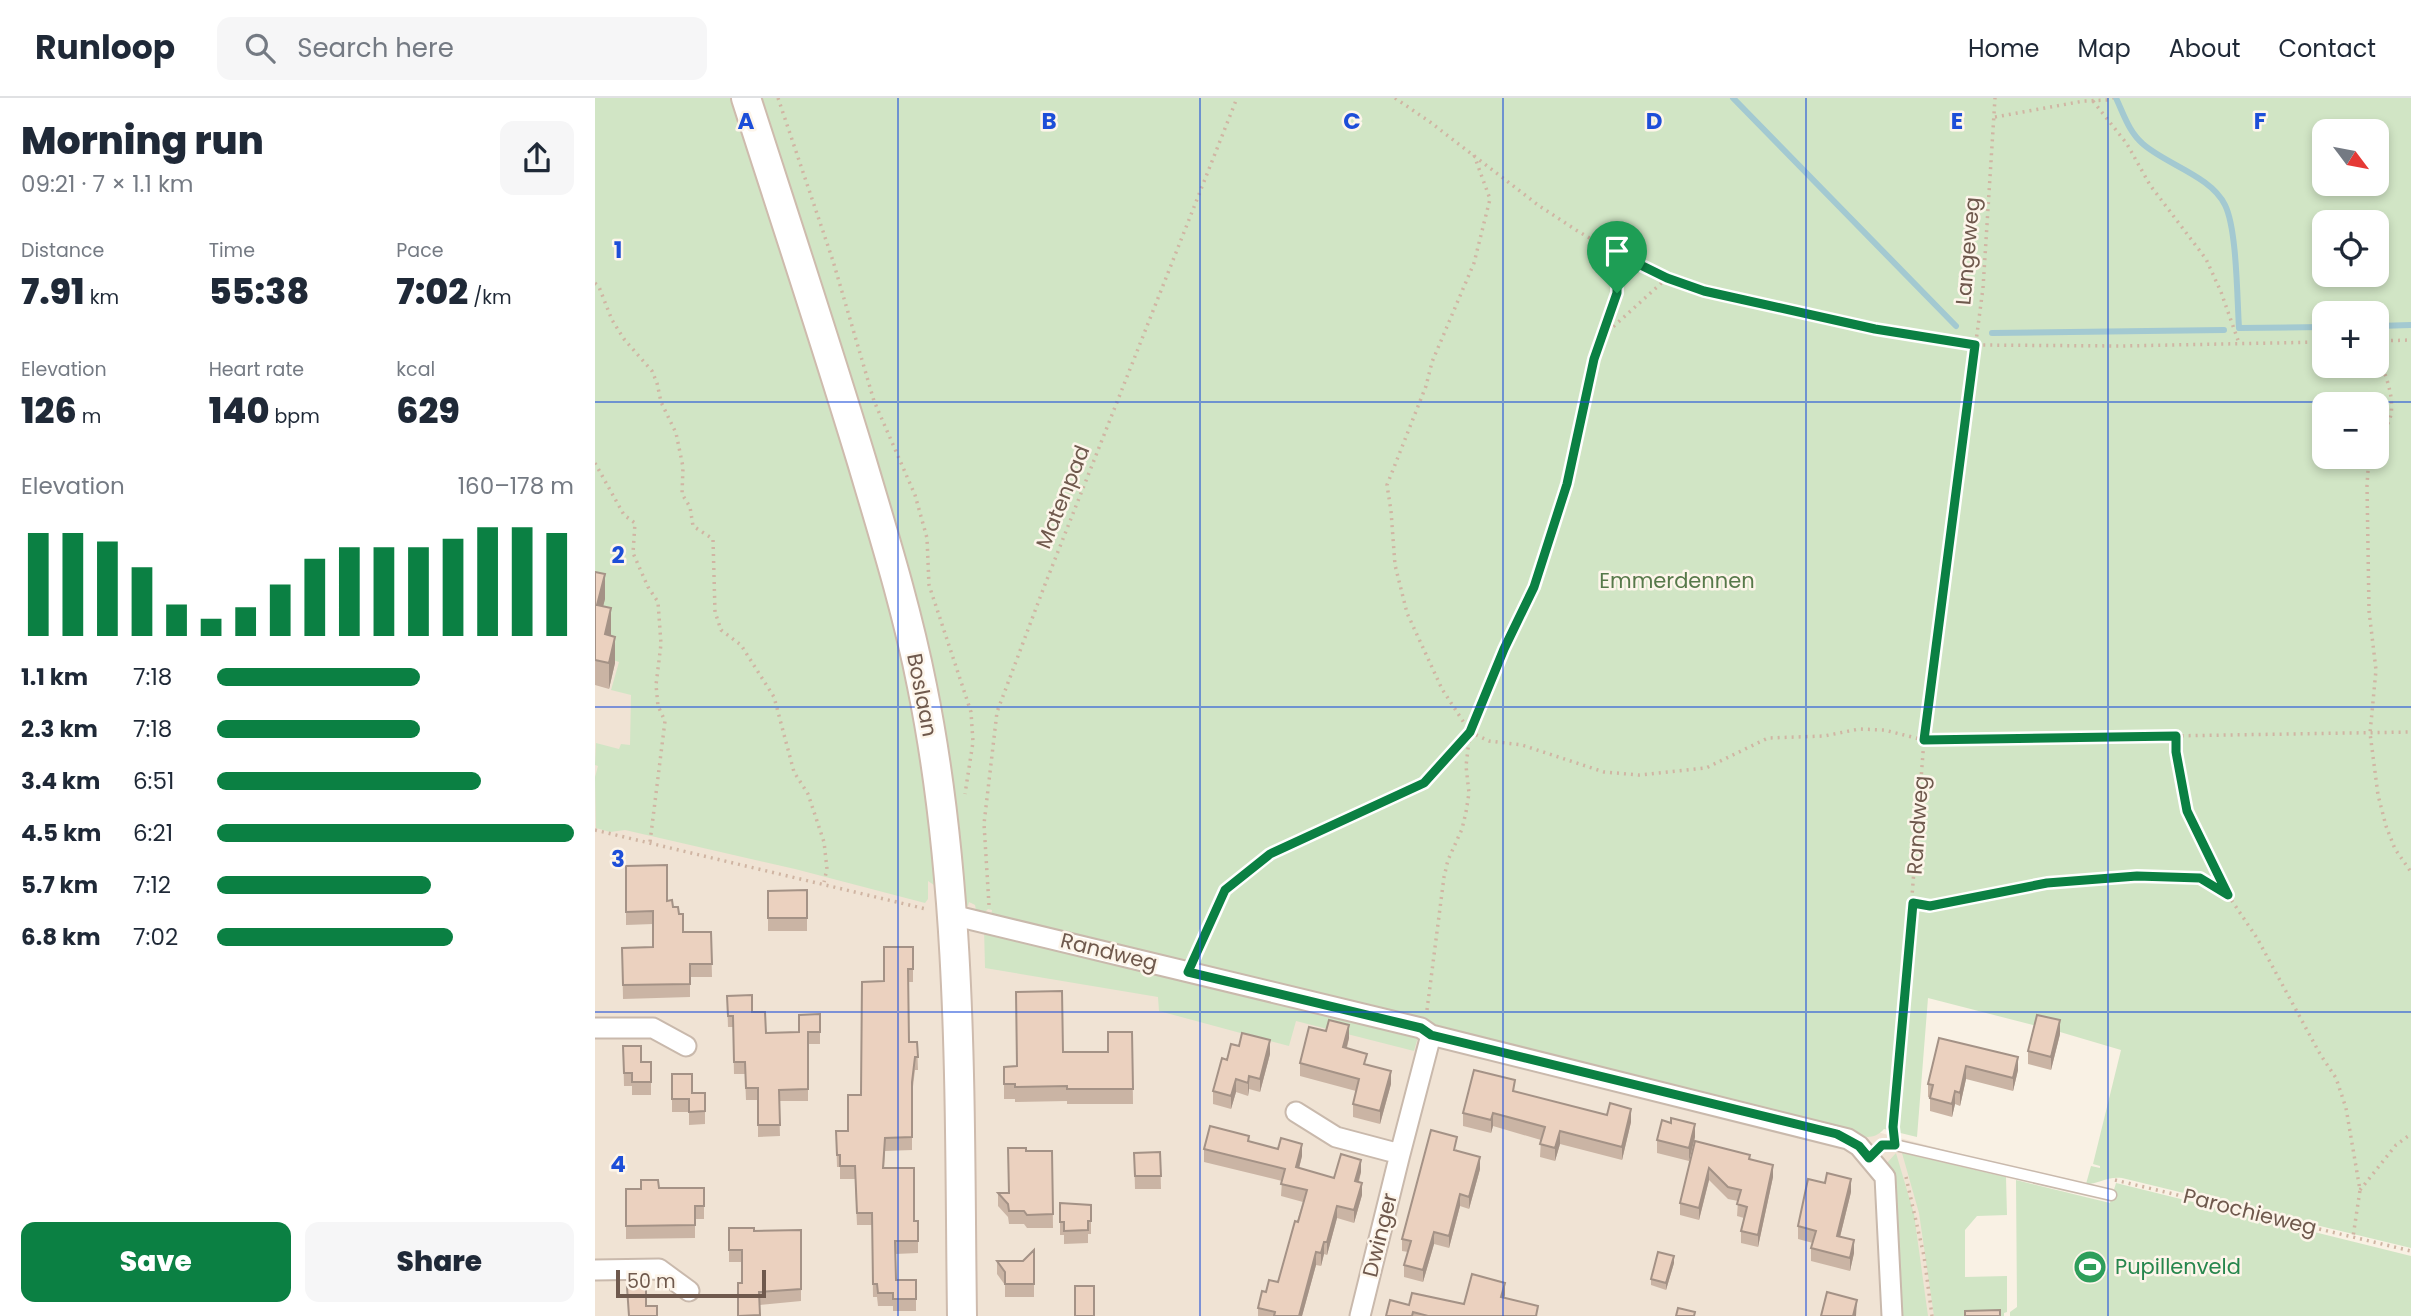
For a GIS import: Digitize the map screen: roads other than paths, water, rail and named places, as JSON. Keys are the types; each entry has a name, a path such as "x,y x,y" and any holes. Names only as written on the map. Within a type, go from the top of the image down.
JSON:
{"main road":[{"name":"Boslaan","path":"746,98 839,384 890,553 922,686 943,822 942,912 957,1009 962,1316"}],"street":[{"name":"Randweg","path":"942,912 1837,1134 1859,1146 1885,1177 1892,1316"},
{"path":"595,1028 653,1028 685,1046"},
{"name":"Dwinger","path":"1360,1316 1400,1154 1426,1032"},
{"path":"1296,1112 1336,1136 1400,1154"},
{"path":"595,1270 659,1269 689,1291"}],"lane":[{"path":"1869,1158 1882,1145 1895,1145 2111,1195"}],"waterway":[{"path":"1733,98 1956,326"},
{"path":"2116,98 2127,123 2143,144 2210,186 2225,205 2234,247 2239,328 2312,327"},
{"path":"2389,326 2411,325"},
{"path":"1992,333 2224,330"}],"place":[{"name":"Pupillenveld","path":"2090,1267"}],"park label":[{"name":"Emmerdennen","path":"1677,581"}]}
